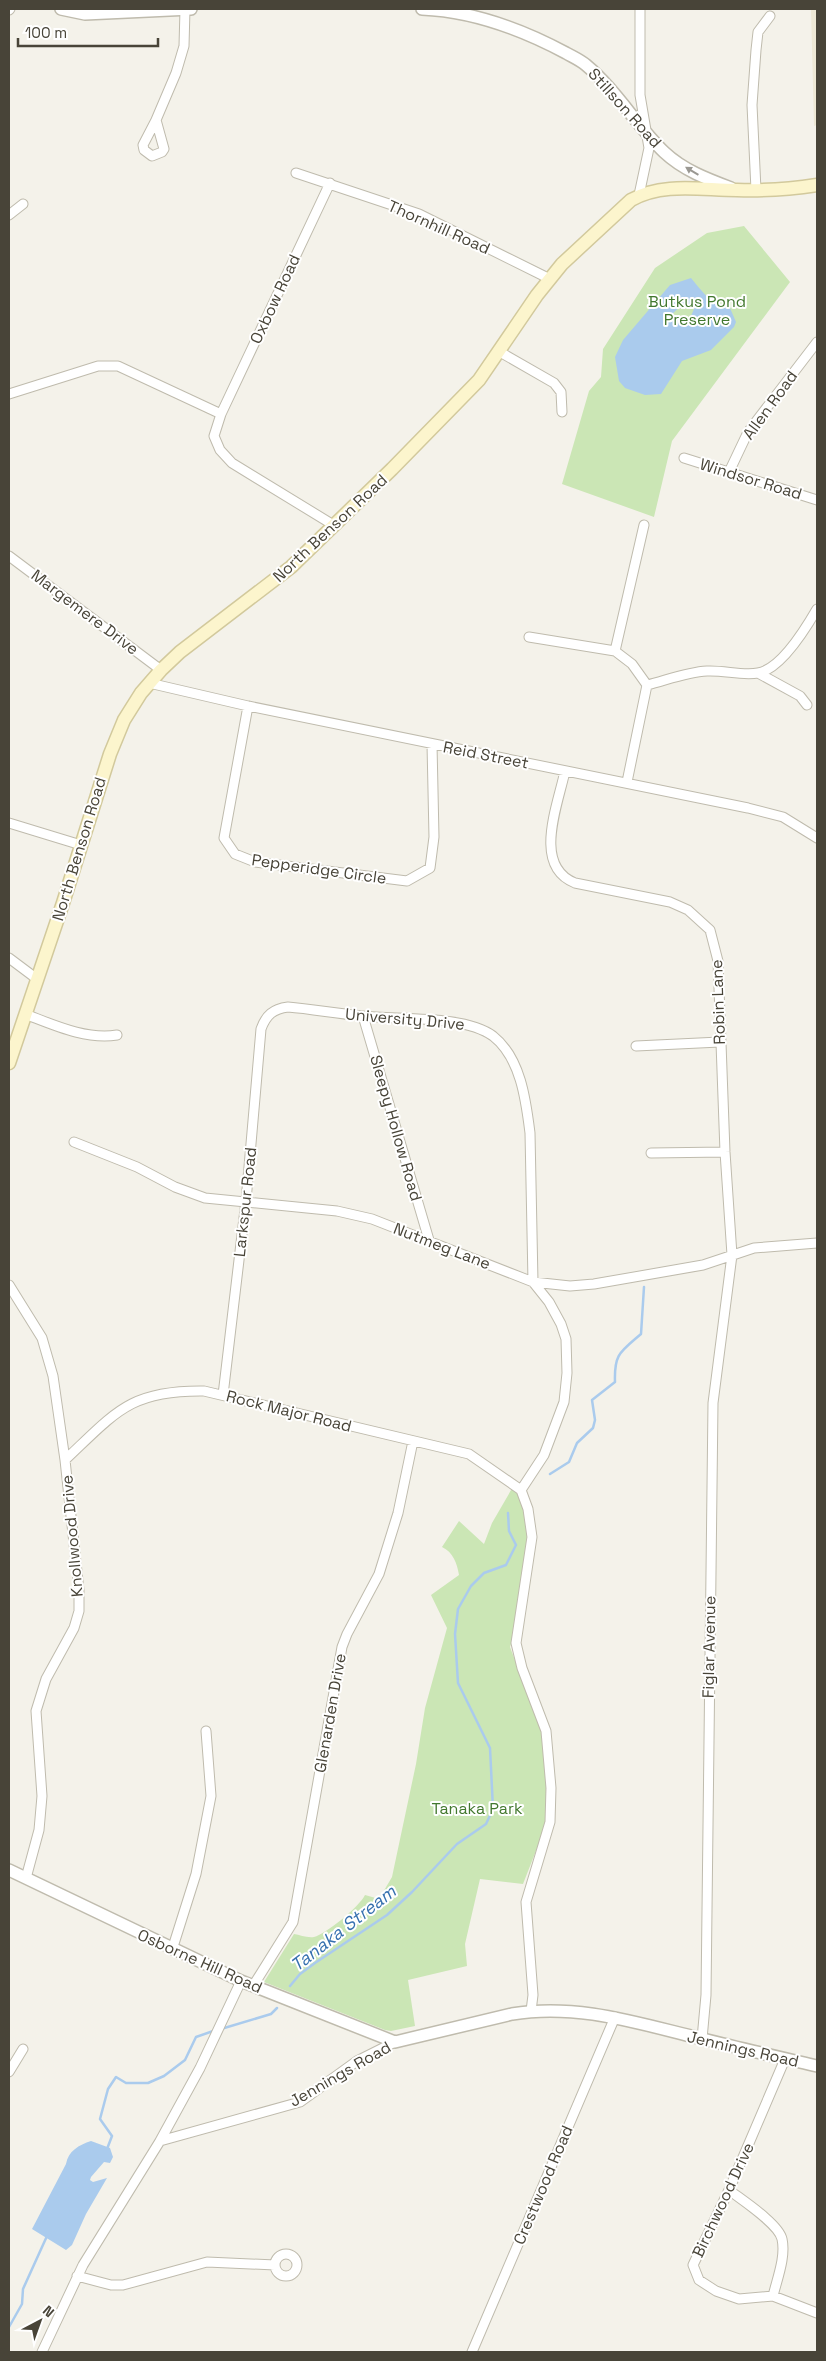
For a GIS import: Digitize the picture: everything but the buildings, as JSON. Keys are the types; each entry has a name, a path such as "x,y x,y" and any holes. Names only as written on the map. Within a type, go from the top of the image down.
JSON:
{"main road":[{"name":"Stillson Road","path":"639,196 664,189 756,190 817,186"},
{"name":"North Benson Road","path":"9,1063 120,729 130,708 161,670 212,626 291,567 335,526 461,399 500,352 550,279 612,215 639,196"}],"street":[{"path":"61,9 85,14 191,9"},
{"path":"156,120 176,73 181,55 185,9"},
{"name":"Stillson Road","path":"422,9 473,17 508,27 541,40 585,64 665,153 703,178 737,190"},
{"path":"639,196 648,158 648,140 640,95 640,9"},
{"path":"756,190 752,105 756,50 758,32 770,16"},
{"name":"Thornhill Road","path":"296,173 419,214 550,279"},
{"name":"Oxbow Road","path":"330,183 221,414 214,436 225,457 335,526"},
{"path":"9,215 23,204"},
{"name":"Allen Road","path":"729,472 748,432 817,342"},
{"path":"500,352 554,383 560,392 562,412"},
{"path":"9,394 98,366 118,366 221,414"},
{"name":"Windsor Road","path":"684,458 817,500"},
{"path":"615,651 644,525"},
{"name":"Margemere Drive","path":"9,556 161,670"},
{"path":"758,673 773,665 804,632 817,609"},
{"path":"529,637 615,651 632,664 647,685 627,782"},
{"path":"647,685 690,673 708,671 758,673 800,696 807,705"},
{"name":"Reid Street","path":"149,683 248,706 627,782 783,817 817,838"},
{"name":"Pepperidge Circle","path":"248,706 224,838 234,854 255,862 407,881 430,868 434,837 432,744"},
{"name":"Robin Lane","path":"565,771 549,846 552,862 569,881 678,905 688,910 705,924 712,936 718,962 724,1152 732,1255"},
{"path":"9,823 81,845"},
{"path":"9,958 37,979"},
{"name":"University Drive","path":"271,1012 288,1007 363,1016 469,1025 493,1037 510,1057 523,1091 530,1133 533,1282"},
{"name":"Larkspur Road","path":"222,1395 246,1201 261,1030 266,1017 271,1012"},
{"path":"25,1014 87,1034 117,1035"},
{"name":"Sleepy Hollow Road","path":"363,1016 428,1240"},
{"path":"636,1046 720,1042"},
{"name":"Nutmeg Lane","path":"74,1142 137,1168 190,1194 205,1198 337,1212 372,1219 533,1282 570,1286 594,1284 703,1266 754,1248 817,1243"},
{"path":"651,1153 724,1152"},
{"name":"Figlar Avenue","path":"702,2039 706,1995 713,1403 732,1255"},
{"path":"531,2011 533,1995 526,1902 550,1822 551,1788 546,1731 522,1668 516,1643 532,1538 528,1510 521,1490 544,1455 564,1402 567,1373 566,1345 561,1324 549,1302 533,1282"},
{"name":"Knollwood Drive","path":"9,1285 42,1338 53,1376 66,1460 79,1590 78,1611 67,1642 46,1679 36,1711 42,1796 39,1830 26,1878"},
{"name":"Rock Major Road","path":"66,1460 115,1412 137,1400 172,1392 204,1391 469,1454 521,1490"},
{"name":"Glenarden Drive","path":"253,1986 293,1922 342,1647 379,1574 398,1513 413,1440"},
{"path":"172,1950 196,1874 211,1796 206,1731"},
{"name":"Osborne Hill Road","path":"9,1870 172,1950 241,1981 395,2042"},
{"path":"42,2352 77,2276 160,2141 217,2035 241,1981"},
{"name":"Jennings Road","path":"160,2141 300,2102 357,2061 395,2042 531,2011 568,2011 615,2017 817,2066"},
{"name":"Crestwood Road","path":"472,2352 615,2017"},
{"path":"9,2072 22,2049"},
{"name":"Birchwood Drive","path":"785,2059 729,2190 692,2266 699,2280 716,2292 739,2299 773,2296 817,2313"},
{"path":"729,2190 774,2225 782,2238 782,2257 773,2296"},
{"path":"77,2276 111,2285 123,2285 207,2262 275,2265"}],"shaded area":[{"path":"811,9 817,9 817,125 814,126"}],"green space":[{"name":"Butkus Pond Preserve","path":"744,226 790,282 672,441 654,517 562,484 589,391 601,377 603,349 655,268 707,233"},
{"name":"Tanaka Park","path":"514,1485 522,1494 528,1535 515,1631 510,1647 543,1735 547,1787 546,1825 523,1884 480,1879 465,1944 467,1966 408,1980 415,2026 391,2031 385,2030 264,1982 294,1934 306,1937 319,1935 334,1926 349,1913 365,1895 379,1899 392,1877 416,1764 425,1708 447,1628 431,1595 459,1575 454,1558 442,1547 459,1521 484,1544 492,1523"}],"water":[{"path":"691,278 703,293 713,301 730,308 736,322 734,327 711,350 682,361 661,394 645,395 625,388 619,381 615,357 623,340 670,285","holes":["682,305 695,307 690,318 674,319 672,314"]},
{"path":"91,2141 110,2148 113,2157 110,2163 104,2162 91,2177 90,2180 93,2182 107,2178 86,2214 72,2245 66,2250 32,2229 69,2155 78,2147"}],"waterway":[{"name":"Tanaka Stream","path":"550,1474 569,1462 577,1443 593,1428 595,1420 592,1400 615,1382 617,1359 623,1350 641,1334 644,1287"},
{"name":"Tanaka Stream","path":"290,1986 300,1974 315,1963 387,1915 412,1892 457,1844 486,1824 493,1809 490,1748 458,1683 455,1634 458,1609 471,1586 484,1573 506,1565 516,1545 509,1531 508,1513"},
{"name":"Tanaka Stream","path":"221,2029 271,2014 277,2008"},
{"name":"Tanaka Stream","path":"107,2149 112,2136 100,2119 108,2089 116,2077 126,2083 148,2083 164,2076 185,2060 196,2037 216,2030"},
{"name":"Tanaka Stream","path":"9,2327 22,2304 23,2289 47,2236"}]}
